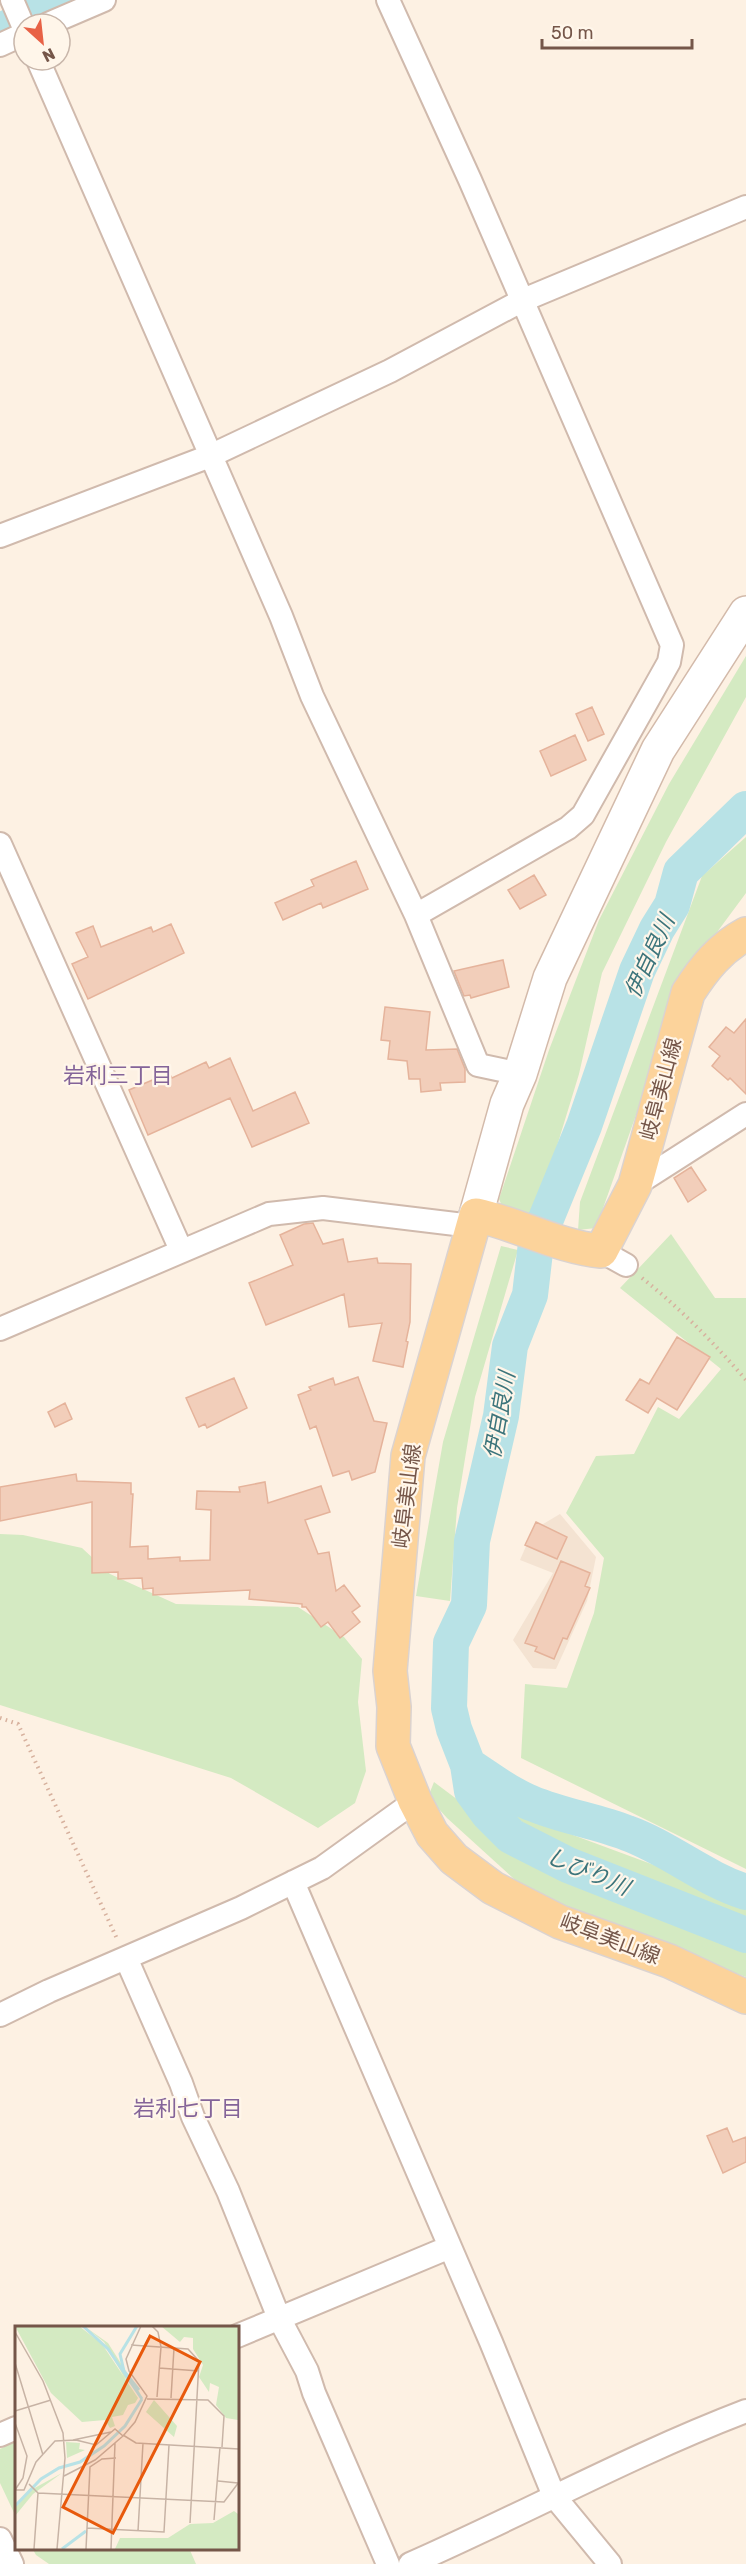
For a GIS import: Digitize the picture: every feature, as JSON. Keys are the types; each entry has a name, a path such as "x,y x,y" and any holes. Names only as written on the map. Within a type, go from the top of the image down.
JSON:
{"main road":[{"name":"岐阜美山線","path":"604,1255 635,1185 688,993 705,966 731,942 746,934"},
{"name":"岐阜美山線","path":"481,1220 408,1456 390,1671 394,1707 393,1746 415,1801 432,1834 454,1859 493,1888 560,1922 669,1961 746,1997"},
{"path":"481,1220 604,1255"}],"street":[{"path":"72,14 104,0"},
{"path":"388,0 672,645 669,662 583,815 568,828 416,915"},
{"path":"0,45 12,31"},
{"path":"43,72 272,595 312,696 416,915 478,1065 520,1074"},
{"path":"0,536 210,456 390,371 522,300 746,207"},
{"path":"0,1329 269,1214 323,1208 481,1220 507,1104 520,1074 550,978 652,760 746,613"},
{"path":"0,844 181,1250"},
{"path":"635,1185 746,1114"},
{"path":"0,2015 241,1908 330,1863 415,1801"},
{"path":"293,1882 554,2496 610,2564"},
{"path":"126,1958 181,2083 193,2118 228,2191 279,2318 307,2371 388,2564"},
{"path":"238,2336 450,2247"},
{"path":"410,2564 495,2527 554,2496 746,2410"},
{"path":"0,2435 15,2428"},
{"path":"0,2539 12,2564"}],"path":[{"path":"604,1255 672,1302 746,1380"},
{"path":"0,1718 18,1724 126,1958"}],"shaded area":[{"path":"560,1514 596,1557 587,1601 556,1669 533,1668 513,1640 553,1573 520,1560 533,1530"}],"green space":[{"path":"746,656 746,697 666,842 602,973 579,1074 535,1218 502,1206 499,1199 549,1050 599,920 669,784"},
{"path":"746,837 746,893 686,974 596,1228 578,1230 580,1202 702,876"},
{"path":"671,1234 715,1298 746,1298 746,1869 521,1758 525,1684 567,1688 594,1613 604,1558 566,1513 596,1456 634,1454 658,1407 679,1419 721,1369 620,1288"},
{"path":"501,1246 518,1250 475,1397 457,1508 450,1601 416,1596 443,1442"},
{"path":"0,1534 23,1535 82,1548 110,1574 176,1604 298,1607 344,1637 362,1659 358,1702 366,1771 355,1803 318,1828 231,1778 0,1705"},
{"path":"434,1782 506,1836 592,1887 746,1952 746,1977 581,1916 523,1887 447,1818 428,1797"},
{"path":"497,1807 746,1899 746,1925 574,1853"},
{"path":"15,2442 15,2515 0,2483 0,2449"},
{"path":"33,2549 189,2549 196,2564 49,2564 36,2555"}],"building":[{"path":"592,707 604,734 588,741 576,714"},
{"path":"575,735 586,760 551,776 540,751"},
{"path":"356,861 368,889 323,908 321,903 283,920 275,903 314,886 311,880"},
{"path":"534,875 546,895 520,909 508,890"},
{"path":"171,924 184,953 88,999 72,964 88,957 76,933 93,926 101,947 151,927 153,932"},
{"path":"503,960 509,987 471,998 470,995 464,996 454,971"},
{"path":"385,1007 430,1012 426,1050 457,1049 465,1069 465,1082 440,1083 441,1090 421,1092 420,1079 409,1079 407,1061 388,1059 390,1041 381,1040"},
{"path":"746,1019 746,1094 730,1078 728,1080 712,1066 720,1056 709,1047 726,1027 734,1033"},
{"path":"230,1058 253,1111 295,1092 309,1123 252,1147 230,1098 148,1135 129,1090 169,1073 172,1078 206,1062 209,1068"},
{"path":"691,1167 706,1190 688,1202 674,1178"},
{"path":"313,1223 323,1244 343,1239 348,1262 377,1258 378,1263 411,1264 410,1322 403,1367 373,1361 382,1323 349,1327 344,1294 266,1325 249,1283 293,1265 280,1235 304,1224"},
{"path":"677,1337 710,1357 677,1410 657,1398 648,1413 626,1400 640,1379 649,1384"},
{"path":"358,1377 374,1421 387,1423 375,1472 352,1480 349,1471 333,1476 316,1426 310,1429 298,1395 311,1390 309,1387 333,1378 335,1385"},
{"path":"234,1378 247,1408 207,1428 205,1424 199,1427 186,1398"},
{"path":"65,1403 72,1419 55,1427 48,1412"},
{"path":"76,1474 77,1481 131,1483 131,1494 133,1494 130,1547 148,1546 148,1559 180,1557 180,1561 210,1560 211,1510 196,1509 197,1491 240,1492 239,1487 265,1482 268,1503 321,1486 330,1512 305,1520 318,1554 329,1552 336,1591 344,1585 360,1606 352,1612 360,1622 340,1638 328,1622 321,1627 306,1607 302,1607 302,1604 249,1599 250,1590 153,1595 153,1588 143,1589 142,1578 118,1579 118,1572 92,1573 92,1502 0,1521 0,1487"},
{"path":"536,1522 567,1537 557,1559 525,1545"},
{"path":"561,1561 590,1573 585,1586 590,1588 567,1639 563,1638 554,1659 535,1651 537,1647 525,1643"},
{"path":"727,2128 733,2142 746,2137 746,2162 723,2173 707,2136"}],"waterway":[{"path":"0,31 67,0"},
{"name":"伊自良川","path":"746,809 681,872 672,905 657,929 637,971 584,1126 536,1243 530,1295 510,1346 501,1416 472,1541 469,1605 451,1643 449,1708 454,1729 468,1765 472,1791 488,1813 511,1836 568,1865 746,1935"},
{"name":"伊自良川","path":"468,1765 523,1799 543,1808 642,1839 716,1879 746,1892"}],"district":[{"name":"岩利三丁目","path":"118,1075"},
{"name":"岩利七丁目","path":"188,2108"}],"water label":[{"name":"しびり川","path":"588,1871"}]}
